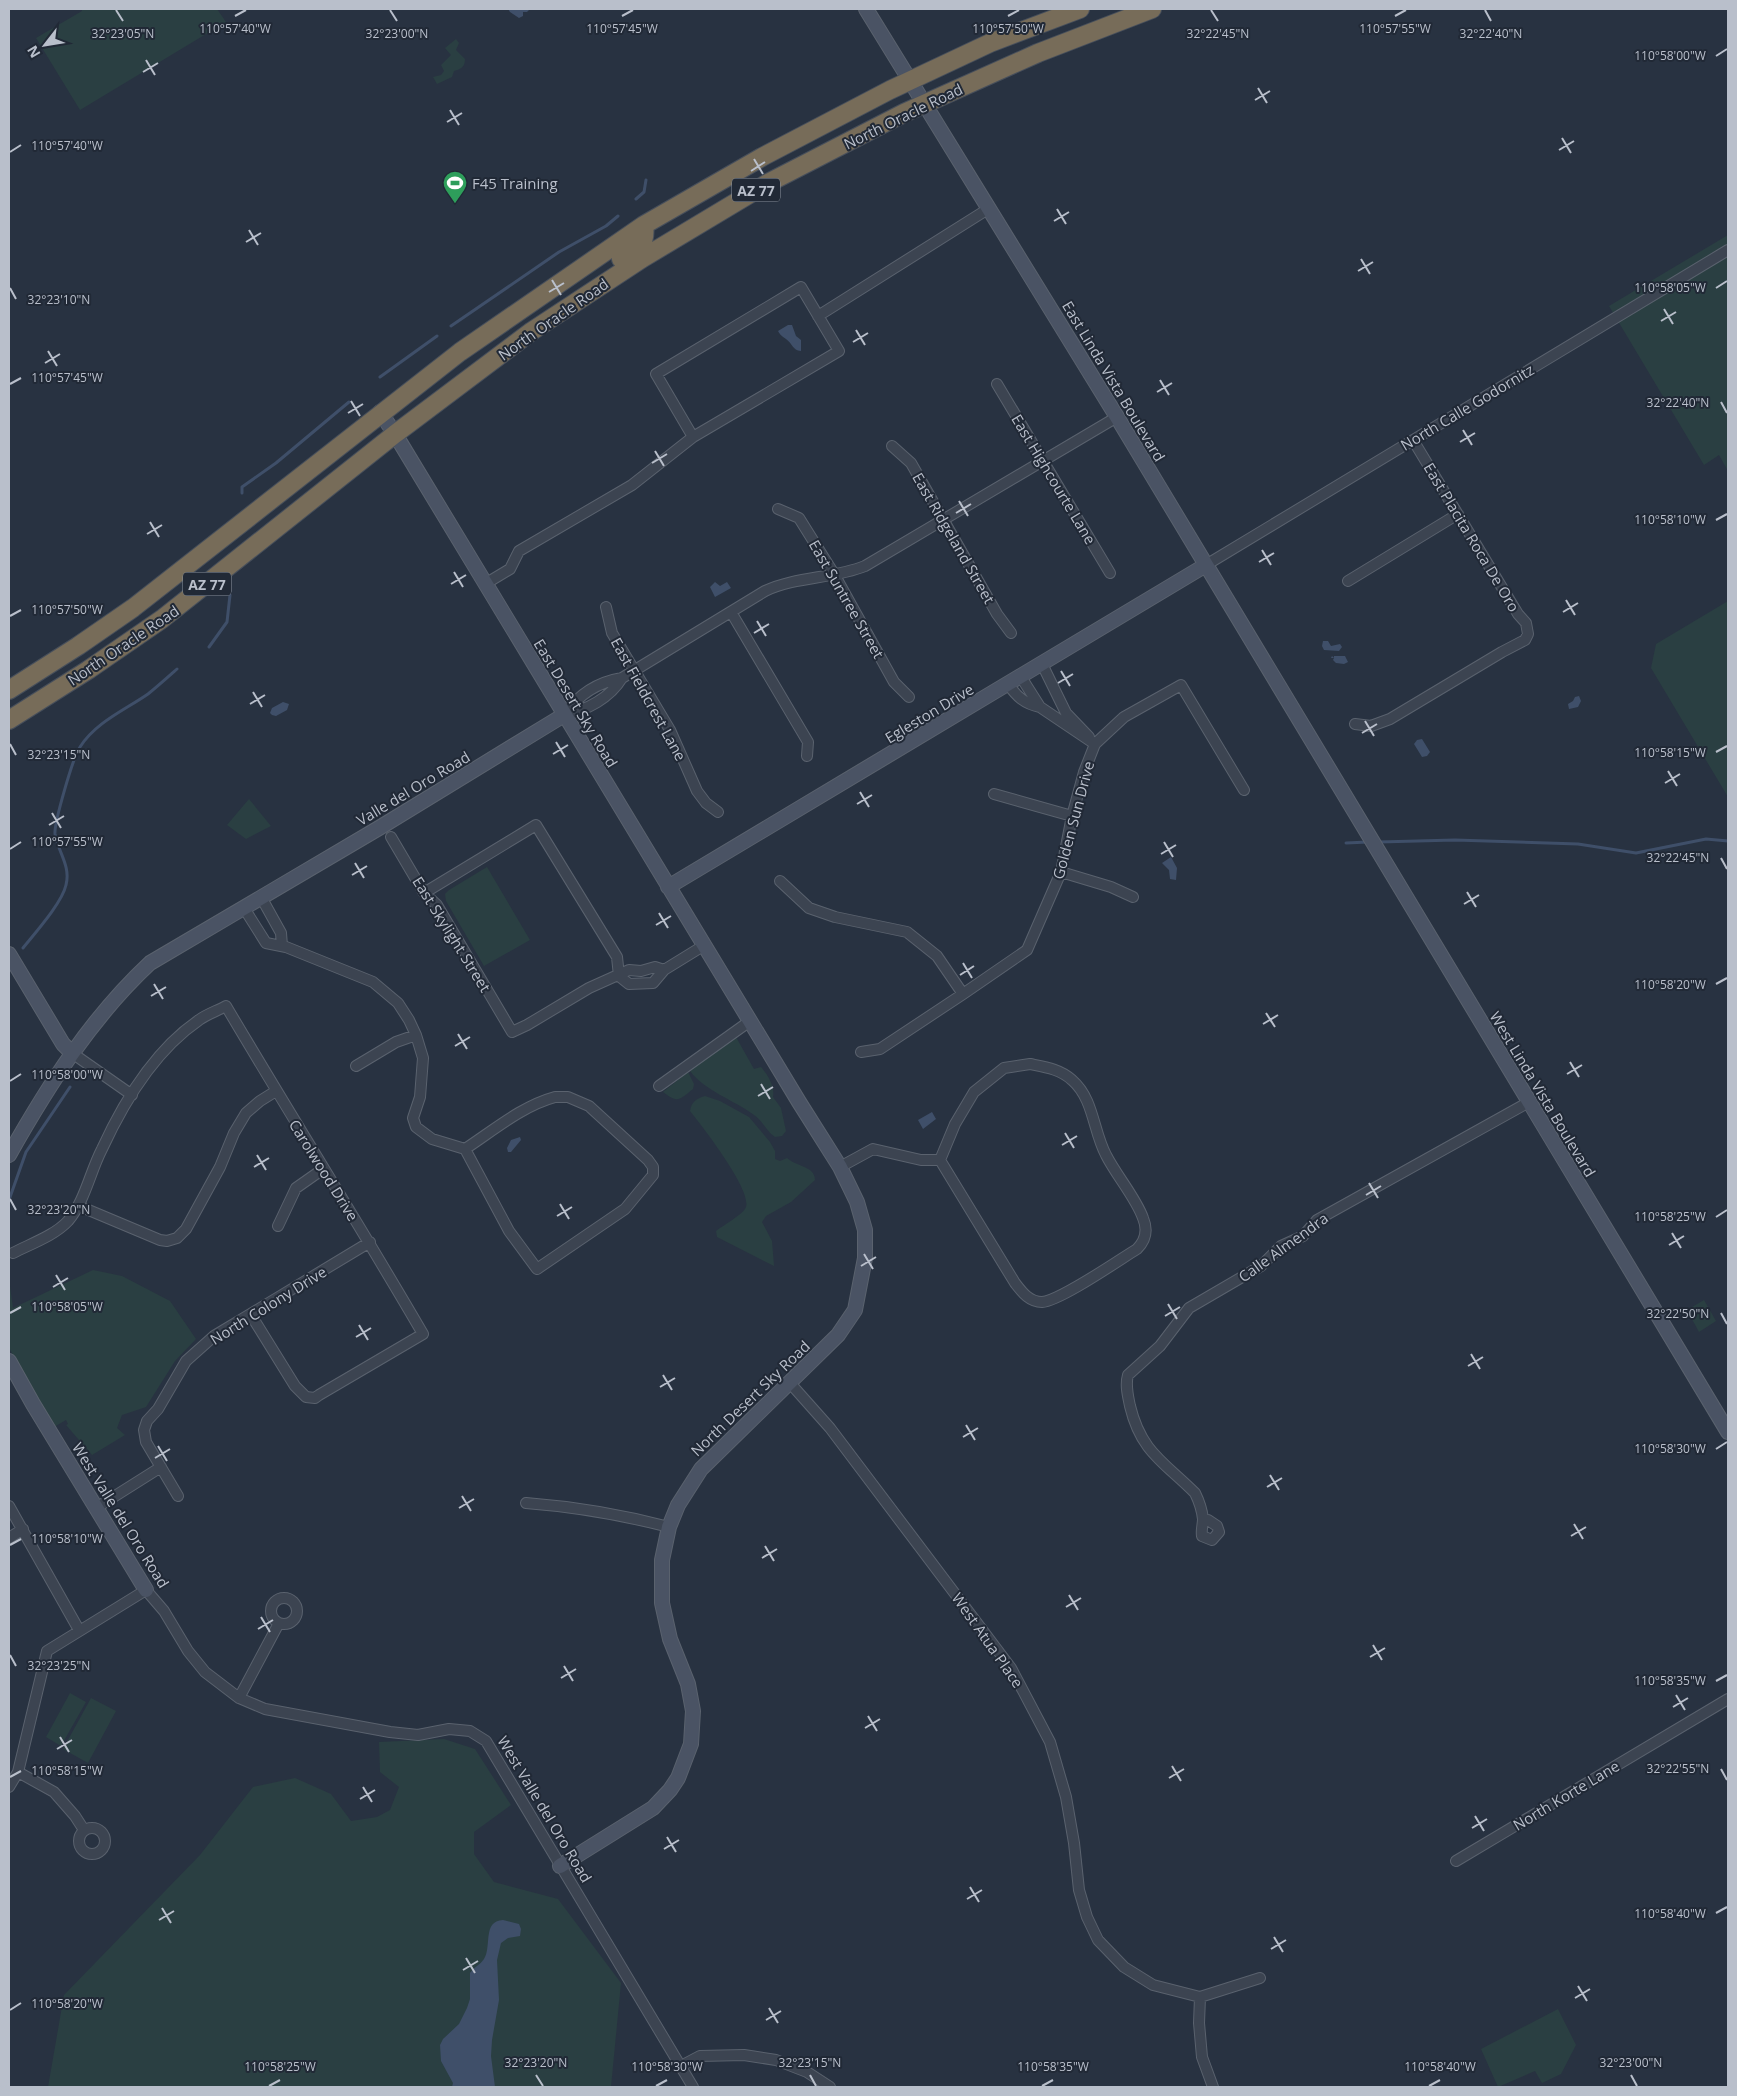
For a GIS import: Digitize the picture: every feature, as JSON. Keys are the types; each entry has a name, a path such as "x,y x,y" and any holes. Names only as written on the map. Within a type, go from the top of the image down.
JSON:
{"highway":[{"name":"North Oracle Road","path":"9,690 133,608 380,412 466,347 644,226 762,157 910,80 990,43 1080,9"},
{"name":"North Oracle Road","path":"9,720 88,670 162,619 395,434 532,331 642,258 768,183 925,103 1038,53 1152,9"},
{"path":"568,308 572,291 642,244 646,237 644,226"}],"street":[{"name":"East Linda Vista Boulevard","path":"866,9 1117,417 1330,772"},
{"path":"818,316 988,209"},
{"name":"North Calle Godornitz","path":"1206,565 1728,250"},
{"path":"485,584 510,569 519,551 632,484 693,438 839,351 801,287 656,374 693,438"},
{"name":"East Highcourte Lane","path":"997,384 1110,573"},
{"name":"East Desert Sky Road","path":"380,412 747,1016"},
{"path":"564,715 574,701 607,680 622,678 773,587 851,571 864,566 1117,417"},
{"name":"East Placita Roca De Oro","path":"1355,724 1371,726 1390,719 1525,640 1528,634 1526,624 1413,440"},
{"name":"East Ridgeland Street","path":"892,446 912,463 997,614 1011,633"},
{"name":"East Suntree Street","path":"778,509 799,518 834,574 894,682 909,697"},
{"path":"1348,581 1458,514"},
{"name":"Egleston Drive","path":"668,887 1206,565"},
{"name":"East Fieldcrest Lane","path":"606,607 612,633 670,730 697,791 706,803 718,812"},
{"path":"731,612 808,742 807,756"},
{"path":"1042,664 1066,713 1082,727 1095,744"},
{"path":"1021,677 1040,707"},
{"path":"1008,684 1018,698 1030,705 1040,707 1095,744"},
{"name":"Golden Sun Drive","path":"861,1052 880,1049 1027,950 1061,872 1072,816 1084,772 1095,744 1124,717 1180,685 1244,790"},
{"path":"1040,707 1053,689"},
{"name":"Valle del Oro Road","path":"261,898 564,715"},
{"name":"West Linda Vista Boulevard","path":"1330,772 1728,1432"},
{"path":"994,794 1072,816"},
{"path":"424,893 536,824 616,957 618,976 629,984 653,983 664,970 703,946"},
{"name":"East Skylight Street","path":"391,837 424,893 436,905 512,1032 589,988 618,976"},
{"path":"1061,872 1111,887 1133,897"},
{"path":"780,881 809,908 835,917 907,932 937,956 963,994"},
{"path":"9,1155 72,1054 122,988 150,963 261,898 281,933 282,946"},
{"path":"244,908 266,943 282,946 373,982 398,1003 416,1035 423,1058 420,1097 413,1118 416,1127 432,1139 465,1149 509,1231 537,1269 625,1210 653,1175 653,1167 648,1160 622,1136 589,1106 568,1097 555,1097 543,1100 465,1149"},
{"path":"9,954 63,1044 72,1054 132,1095 102,1148 79,1206 67,1222 54,1232 13,1253"},
{"path":"618,976 629,970 641,971 655,967 664,970"},
{"name":"Carolwood Drive","path":"132,1095 166,1048 200,1020 226,1006 323,1169 370,1242 423,1334 315,1398 305,1399 251,1315"},
{"path":"659,1086 747,1016"},
{"name":"North Desert Sky Road","path":"560,1866 653,1808 670,1790 685,1763 691,1744 693,1726 692,1696 665,1622 661,1588 662,1560 669,1527 682,1499 701,1469 838,1335 855,1310 861,1286 865,1258 865,1230 857,1202 840,1167 747,1016"},
{"path":"356,1066 396,1042 416,1035"},
{"path":"1030,1064 1055,1069 1072,1080 1087,1100 1106,1155 1143,1217 1146,1231 1144,1242 1137,1249 1058,1297 1042,1302 1026,1298 940,1160 955,1124 974,1092 1004,1068 1030,1064"},
{"path":"79,1206 173,1244 186,1229 220,1167 234,1133 246,1114 260,1101 276,1091"},
{"name":"Calle Almendra","path":"1203,1521 1199,1501 1195,1493 1150,1451 1142,1440 1133,1417 1128,1393 1128,1375 1160,1346 1190,1308 1261,1266 1281,1246 1303,1236 1317,1220 1529,1102"},
{"path":"840,1167 873,1149 921,1160 940,1160"},
{"path":"278,1226 296,1188 323,1169"},
{"name":"North Colony Drive","path":"178,1496 141,1433 147,1421 158,1409 186,1361 214,1336 370,1242"},
{"name":"West Valle del Oro Road","path":"9,1361 146,1590 164,1611 188,1651 204,1672 239,1698 265,1709 390,1732 418,1735 449,1729 470,1732 486,1741 693,2087"},
{"name":"West Atua Place","path":"790,1383 830,1428 1011,1668 1050,1742 1066,1797 1074,1843 1079,1890 1087,1917 1098,1940 1124,1967 1154,1985 1200,1997"},
{"path":"96,1508 161,1467"},
{"path":"526,1503 600,1511 669,1527"},
{"path":"9,1506 79,1630"},
{"path":"9,1538 23,1529"},
{"path":"9,1787 18,1772 47,1651 146,1590"},
{"path":"239,1698 279,1623"},
{"name":"North Korte Lane","path":"1456,1861 1728,1699"},
{"path":"18,1772 54,1792 76,1816 84,1830"},
{"path":"1213,2087 1202,2057 1199,2023 1200,1997 1260,1978"},
{"path":"681,2066 700,2056 744,2054 776,2060 807,2072 830,2087"}],"green space":[{"path":"82,9 217,9 226,22 80,110 36,38 82,11"},
{"path":"456,39 459,43 456,50 465,59 464,64 461,68 454,71 452,77 437,84 433,77 441,75 444,71 441,65 451,55 445,48"},
{"path":"1728,235 1728,471 1719,455 1704,465 1609,306"},
{"path":"1728,601 1728,797 1651,668 1656,644"},
{"path":"249,799 271,826 246,839 227,825"},
{"path":"487,867 530,940 484,966 446,901 445,894"},
{"path":"736,1037 754,1069 761,1067 770,1081 773,1097 781,1108 786,1131 782,1136 775,1137 754,1115 712,1090 690,1071"},
{"path":"688,1072 694,1084 693,1089 688,1093 681,1098 675,1099 663,1092"},
{"path":"705,1096 720,1101 749,1117 770,1142 775,1151 775,1159 780,1161 787,1158 809,1169 814,1175 815,1180 791,1202 766,1216 762,1222 772,1241 774,1266 717,1237 716,1231 744,1210 746,1199 725,1158 690,1111 695,1101"},
{"path":"93,1270 122,1276 170,1301 196,1339 175,1361 146,1407 122,1415 117,1428 125,1435 92,1455 66,1425 68,1424 66,1420 54,1427 9,1348 9,1279 13,1308"},
{"path":"1704,1300 1716,1321 1699,1332 1687,1310"},
{"path":"70,1693 86,1702 61,1746 46,1737"},
{"path":"91,1698 116,1711 88,1763 63,1749"},
{"path":"444,1739 475,1749 511,1805 474,1832 474,1854 494,1882 558,1899 621,1983 611,2087 48,2087 64,1995 200,1855 253,1787 295,1778 331,1794 351,1821 377,1817 390,1810 399,1787 380,1772 379,1742"},
{"path":"1558,2009 1576,2045 1561,2074 1542,2083 1535,2071 1498,2087 1481,2049"}],"water":[{"path":"508,9 529,10 523,12 523,16 519,18"},
{"path":"788,325 792,325 796,336 801,340 801,351 794,348 778,331"},
{"path":"715,582 720,586 727,582 731,588 715,597 710,587"},
{"path":"1323,641 1328,641 1331,646 1340,644 1342,647 1339,651 1324,650 1322,646"},
{"path":"1334,656 1345,656 1348,662 1344,664 1336,663 1333,660"},
{"path":"1579,696 1581,701 1578,707 1569,709 1568,704 1575,697"},
{"path":"283,702 289,704 287,710 276,716 270,713 272,708"},
{"path":"1422,739 1430,752 1427,756 1422,757 1414,744 1417,740"},
{"path":"1171,857 1177,868 1176,880 1170,879 1169,870 1162,863"},
{"path":"932,1112 936,1119 923,1129 918,1120"},
{"path":"520,1137 521,1140 511,1152 508,1152 507,1148 511,1140"},
{"path":"503,1920 519,1924 521,1929 520,1936 508,1938 501,1943 497,1960 499,2000 491,2056 495,2087 452,2087 453,2083 441,2061 440,2045 443,2039 459,2024 467,2008 470,1999 470,1973 484,1959 492,1925 496,1921"}],"waterway":[{"path":"636,199 644,192 646,180"},
{"path":"451,326 559,252 606,226 618,216"},
{"path":"380,377 437,336"},
{"path":"242,493 242,487 276,463 349,402"},
{"path":"209,647 227,622 230,595"},
{"path":"23,948 54,909 66,885 67,872 55,834 69,776 80,747 102,723 148,694 177,669"},
{"path":"1379,842 1455,840 1578,844 1636,853 1706,839 1728,841"},
{"path":"1346,843 1368,842"},
{"path":"9,1200 26,1152 70,1087"}],"place":[{"name":"F45 Training","path":"455,204"}]}
